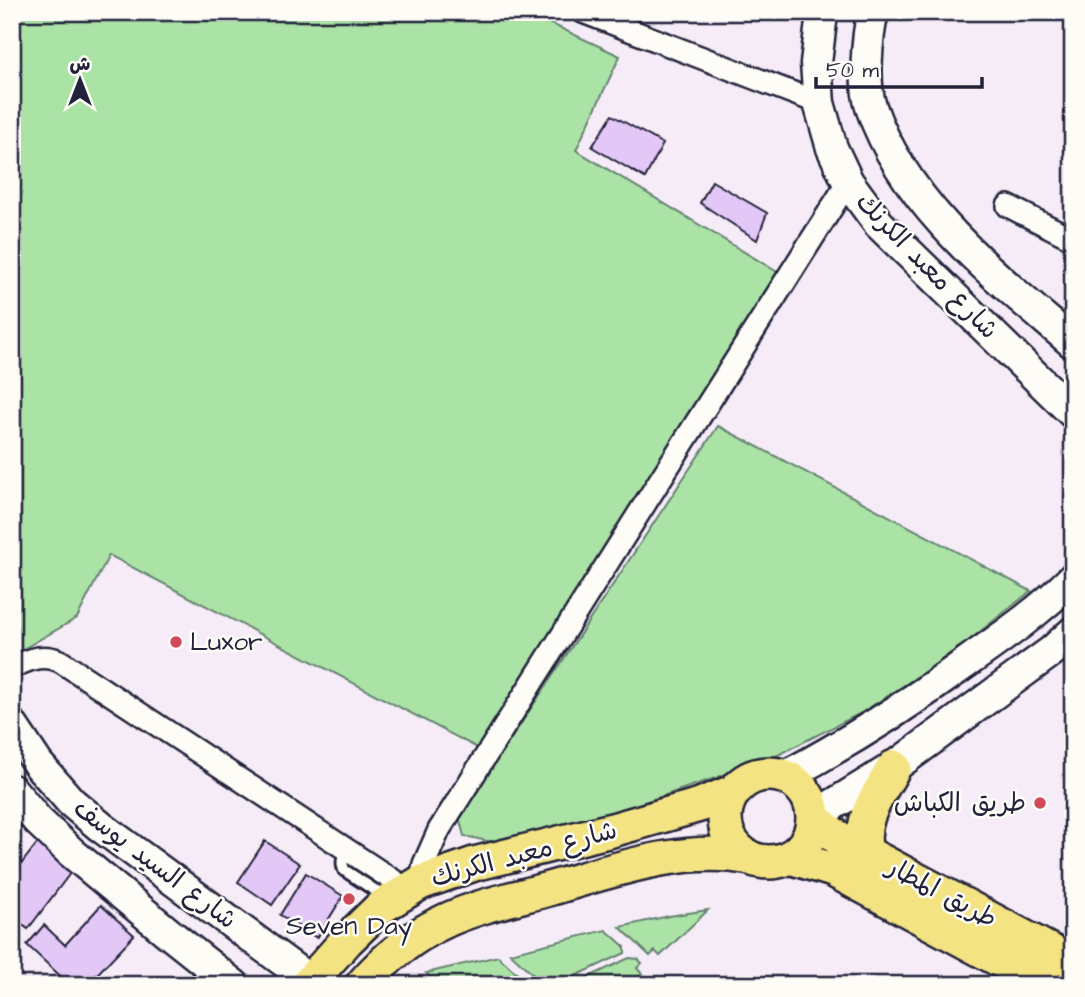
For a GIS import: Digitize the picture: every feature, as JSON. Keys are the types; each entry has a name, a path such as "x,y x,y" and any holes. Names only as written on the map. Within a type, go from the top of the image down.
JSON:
{"main road":[{"path":"866,853 863,841 866,818 894,767"},
{"path":"771,774 784,777 804,790 810,801 813,818 809,837 798,852 777,862 750,858 737,849 728,836 725,820 727,805 734,791 744,782 771,774"},
{"name":"شارع معبد الكرنك","path":"311,983 347,940 381,908 406,891 474,864 700,806 734,791"},
{"name":"طريق المطار","path":"813,818 838,838 866,853 893,885 1046,985"},
{"name":"شارع معبد الكرنك","path":"362,985 378,967 408,942 447,920 489,905 622,868 687,855 717,853 750,858"},
{"name":"طريق المطار","path":"790,857 893,885 1073,963"}],"street":[{"path":"583,12 819,103"},
{"name":"شارع معبد الكرنك","path":"823,12 816,62 819,103 832,148 848,182 879,224 1073,413"},
{"name":"شارع معبد الكرنك","path":"873,12 866,64 870,105 890,149 914,188 947,229 1073,344"},
{"path":"12,667 36,658 48,657 61,661 406,891 424,864 439,830 848,182"},
{"path":"1008,206 1073,239"},
{"path":"956,299 986,265"},
{"path":"784,777 902,709 1002,638 1055,596 1073,578"},
{"path":"813,818 894,767 1032,666 1073,632"},
{"name":"شارع السيد يوسف","path":"12,725 38,764 71,802 311,983"},
{"name":"شارع السيد يوسف","path":"12,790 38,821 72,853 234,985"}],"green space":[{"path":"12,12 526,12 620,56 576,150 779,273 487,753 109,555 77,618 16,653 12,643"},
{"path":"718,426 1031,591 944,660 861,713 768,760 580,824 492,842 464,836 459,817"},
{"path":"708,910 660,956 655,951 650,956 620,927 669,916"},
{"path":"606,930 625,947 625,953 556,985 548,980 540,981 510,953"},
{"path":"498,956 529,985 439,985 426,973"},
{"path":"629,958 638,959 642,963 637,968 642,974 631,985 572,985"}],"building":[{"path":"612,115 663,144 645,178 592,147"},
{"path":"712,181 767,213 757,240 700,203"},
{"path":"39,841 74,868 28,929 12,917 12,876"},
{"path":"265,841 300,864 272,905 238,882"},
{"path":"306,873 343,896 317,938 280,915"},
{"path":"101,905 134,935 87,985 70,985 27,945 44,925 65,945"}],"place":[{"name":"Luxor","path":"176,642"},
{"name":"طريق الكباش","path":"1040,803"},
{"name":"Seven Day","path":"349,899"}]}
